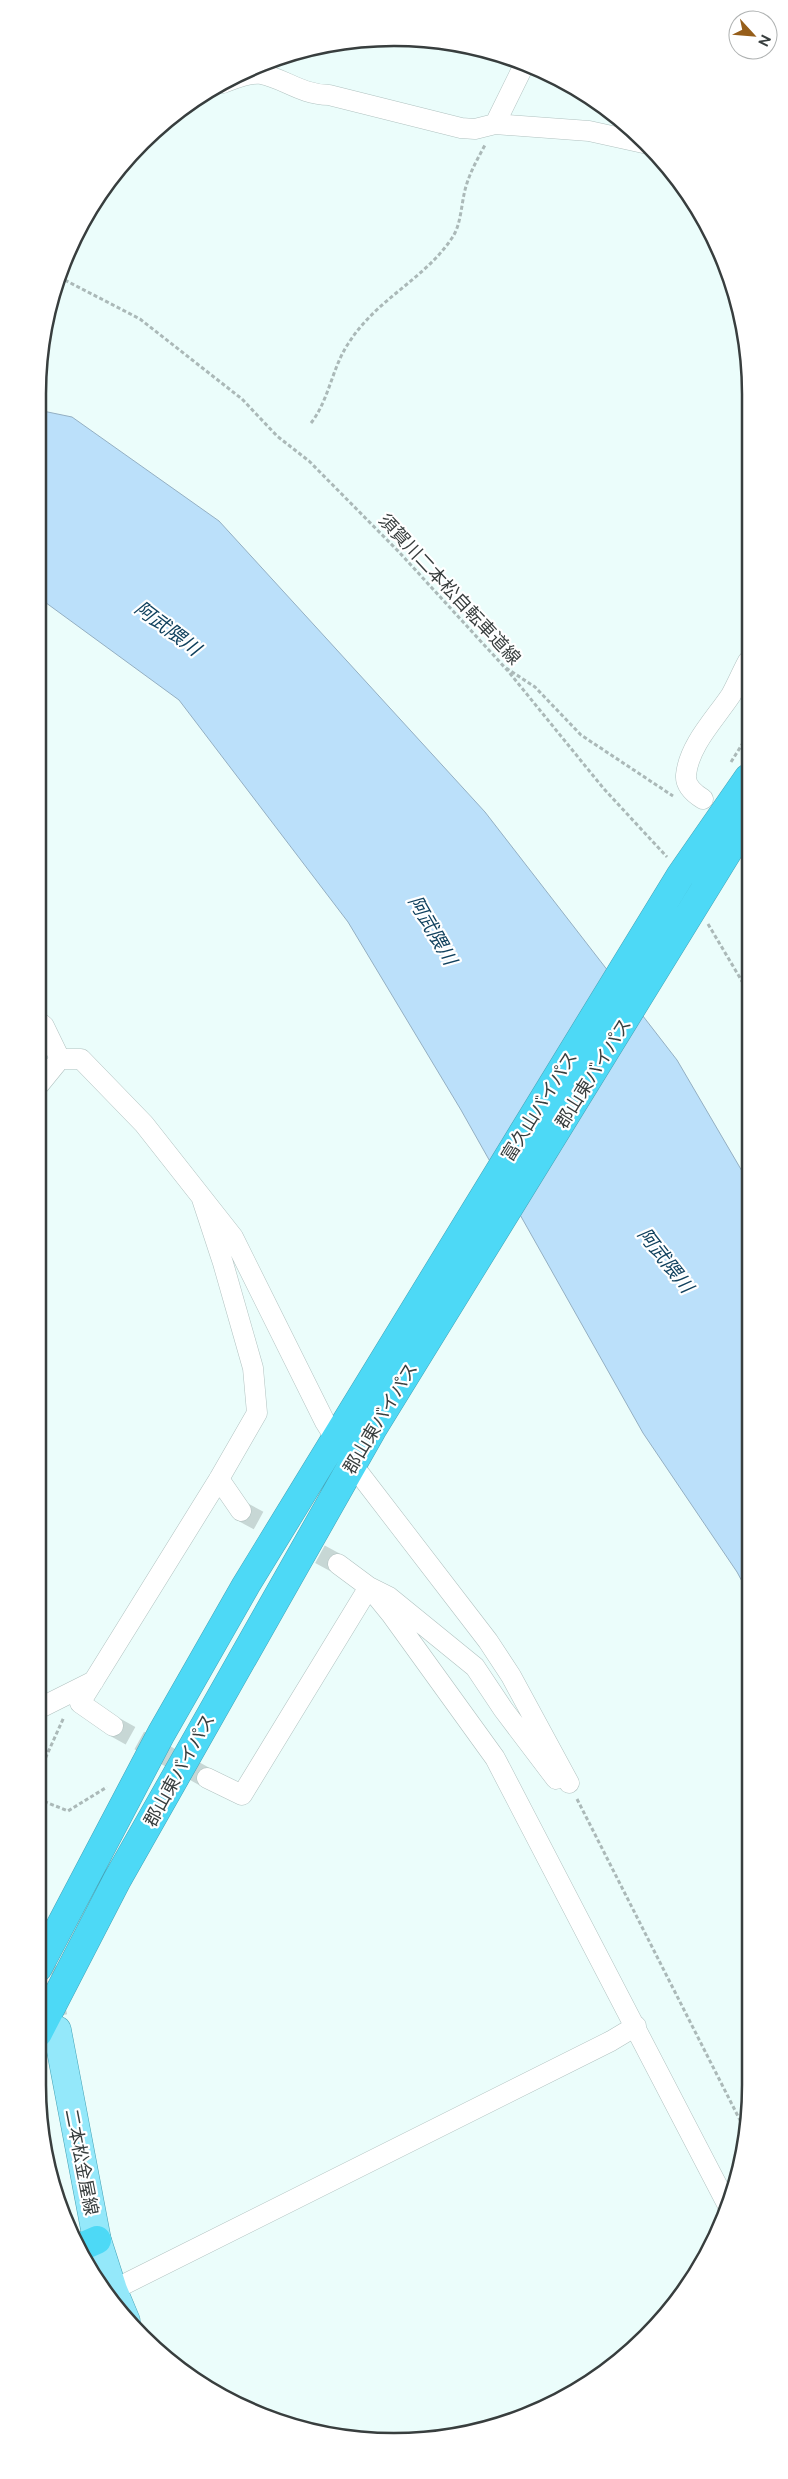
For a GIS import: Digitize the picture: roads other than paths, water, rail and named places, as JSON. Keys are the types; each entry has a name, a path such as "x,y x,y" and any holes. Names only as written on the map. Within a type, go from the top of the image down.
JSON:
{"highway":[{"name":"富久山バイパス","path":"335,1438 680,876 742,787"},
{"name":"郡山東バイパス","path":"47,2031 117,1880 352,1464 694,922 742,830"},
{"name":"郡山東バイパス","path":"46,1953 161,1734 246,1585 335,1438"}],"main road":[{"name":"二本松金屋線","path":"47,2031 89,2244 109,2283"}],"street":[{"path":"265,71 296,89 315,95 329,95 461,128 475,129 495,124 590,131 631,140"},
{"path":"495,124 521,71"},
{"path":"703,799 692,791 686,777 690,760 698,744 732,694 742,673"},
{"path":"46,1030 60,1059"},
{"path":"46,1076 60,1059"},
{"path":"60,1059 82,1059 144,1124 234,1237 325,1422 335,1438"},
{"path":"113,1726 80,1702 219,1479 257,1413 253,1368 223,1263 201,1196"},
{"path":"338,1564 369,1587 389,1598 475,1666 555,1778 569,1783 511,1676 488,1641 352,1464"},
{"path":"219,1479 241,1511"},
{"path":"207,1778 242,1795 369,1587"},
{"path":"369,1587 391,1614 496,1758 723,2197"},
{"path":"46,1705 95,1680"},
{"path":"113,2290 593,2050 636,2026"}],"water":[{"name":"阿武隈川","path":"46,412 72,417 219,521 485,812 677,1060 742,1171 742,1581 643,1433 461,1110 348,922 179,700 46,603"}],"tunnel":[{"path":"241,1511 338,1564"},
{"path":"113,1726 207,1778"},
{"path":"46,1984 55,2024"}]}
